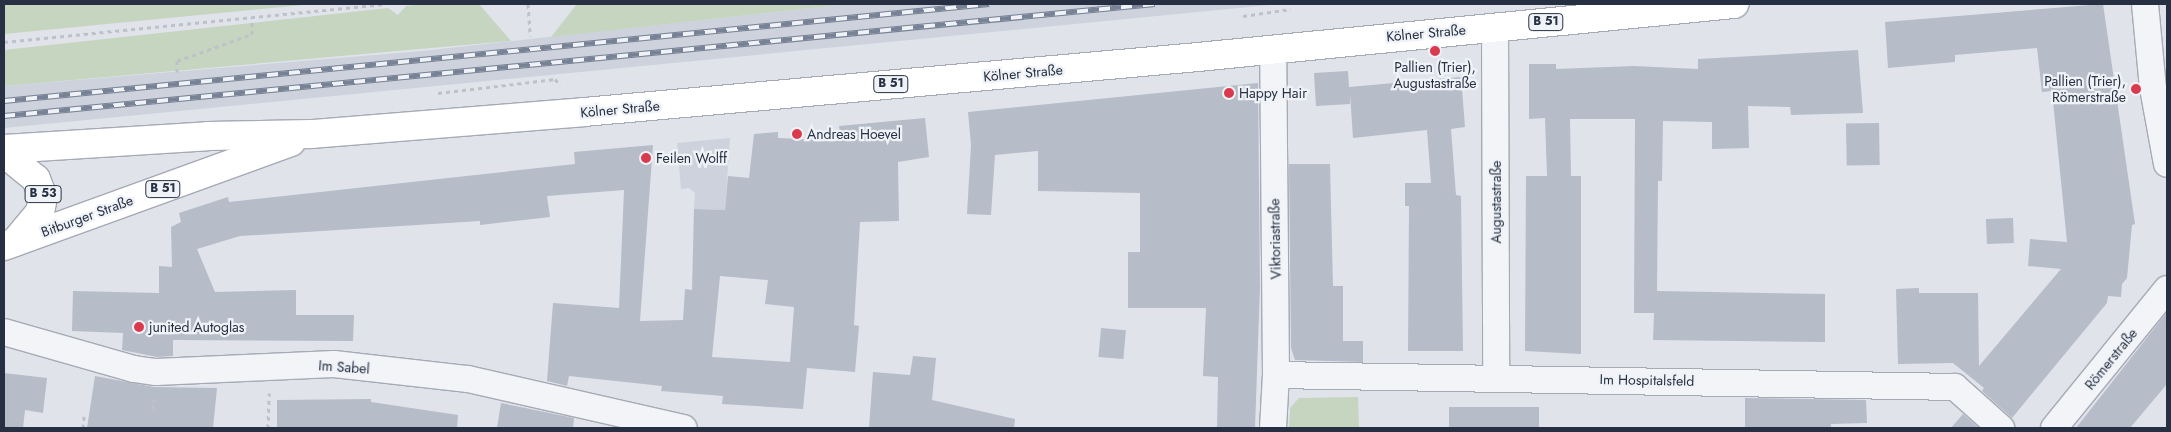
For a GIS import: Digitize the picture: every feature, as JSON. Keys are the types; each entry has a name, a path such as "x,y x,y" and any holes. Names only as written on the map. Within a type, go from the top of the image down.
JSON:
{"main road":[{"name":"Kölner Straße","path":"312,134 1273,49 1734,4"},
{"path":"4,149 208,136 312,134"},
{"name":"Bitburger Straße","path":"8,241 312,134"},
{"name":"B 53","path":"4,153 36,179 43,197 40,212 8,241"}],"street":[{"path":"2144,4 2153,88 2167,164"},
{"name":"Augustastraße","path":"1495,27 1496,377"},
{"name":"Viktoriastraße","path":"1272,428 1276,375 1273,49"},
{"name":"Römerstraße","path":"2054,428 2167,289"},
{"name":"Im Sabel","path":"4,332 134,369 156,372 334,364 468,379 684,428"},
{"name":"Im Hospitalsfeld","path":"1276,375 1496,377 1955,387 2001,428"}],"path":[{"path":"4,42 385,4"},
{"path":"528,4 530,36"},
{"path":"1243,16 1290,9"},
{"path":"177,72 177,61 252,34 252,17"},
{"path":"534,82 555,79"},
{"path":"83,428 84,416"}],"shaded area":[{"path":"848,4 1280,4 4,128 4,86 422,51"},
{"path":"730,138 725,210 694,209 695,193 689,188 681,189 677,143"}],"green space":[{"path":"4,4 313,4 4,34"},
{"path":"424,4 479,4 511,41 4,86 4,50 388,8 398,15 406,6"},
{"path":"577,4 848,4 551,37"},
{"path":"1358,397 1359,428 1289,428 1290,408 1299,398"}],"building":[{"path":"2103,4 2135,224 2132,225 2127,278 2122,284 2121,297 2108,296 2107,303 2012,418 1982,391 1984,388 1953,363 1898,364 1896,289 1919,288 1919,293 1978,293 1979,366 2061,269 2028,266 2030,239 2067,242 2052,91 2042,92 2037,48 1955,55 1955,62 1888,68 1885,22"},
{"path":"1858,50 1863,113 1791,115 1790,107 1748,106 1749,148 1712,149 1712,122 1663,121 1662,181 1658,181 1657,291 1825,294 1825,342 1653,340 1654,313 1634,313 1635,119 1570,119 1571,176 1581,176 1581,354 1525,351 1526,176 1547,176 1545,118 1529,119 1529,64 1556,64 1556,69 1634,66 1698,69 1698,59"},
{"path":"1348,71 1349,87 1461,77 1465,127 1451,129 1456,195 1461,196 1463,351 1408,351 1409,206 1405,206 1405,183 1431,183 1427,130 1353,138 1350,94 1350,104 1316,106 1314,73"},
{"path":"1258,83 1260,287 1255,428 1217,428 1218,377 1203,376 1206,308 1128,308 1128,252 1140,252 1140,193 1038,191 1038,151 995,155 991,215 967,214 971,145 968,112"},
{"path":"925,118 929,157 898,162 899,221 860,222 854,325 859,326 855,372 807,368 803,409 722,404 723,396 661,391 662,386 569,376 567,386 547,381 553,303 619,308 624,190 547,196 550,217 480,225 480,221 240,236 197,249 215,292 296,290 296,315 354,315 353,341 173,340 173,356 157,357 122,350 123,333 72,331 73,291 159,293 159,266 172,267 171,227 181,222 179,213 228,197 229,202 575,164 574,152 653,145 640,321 683,320 685,289 692,290 694,209 725,210 728,176 749,178 754,134 778,132 778,138 841,141 839,126","holes":["720,276 768,280 765,304 794,307 790,362 712,357"]},
{"path":"1879,123 1880,165 1847,166 1846,124"},
{"path":"1289,164 1330,164 1333,286 1343,286 1343,341 1363,341 1363,362 1295,360 1291,348"},
{"path":"2013,218 2014,243 1987,244 1986,219"},
{"path":"2167,312 2167,384 2130,428 2076,428"},
{"path":"1101,328 1126,330 1123,359 1098,357"},
{"path":"913,356 936,358 932,400 1015,419 1014,428 869,428 873,372 910,375"},
{"path":"4,373 47,378 43,413 25,410 23,428 4,428"},
{"path":"95,376 154,387 217,388 213,428 87,428"},
{"path":"1745,398 1866,400 1867,423 1831,424 1831,428 1745,428"},
{"path":"371,399 371,402 458,415 457,428 277,428 277,400"},
{"path":"501,403 574,418 573,428 497,428"},
{"path":"1449,407 1539,407 1539,428 1449,428"},
{"path":"1963,414 1979,428 1951,428"}],"railway":[{"path":"4,101 989,4"},
{"path":"4,116 1155,4"}],"place":[{"name":"Pallien (Trier), Augustastraße","path":"1435,51"},
{"name":"Pallien (Trier), Römerstraße","path":"2136,89"},
{"name":"Happy Hair","path":"1229,93"},
{"name":"Andreas Hoevel","path":"797,134"},
{"name":"Feilen Wolff","path":"646,158"},
{"name":"junited Autoglas","path":"139,327"}]}
